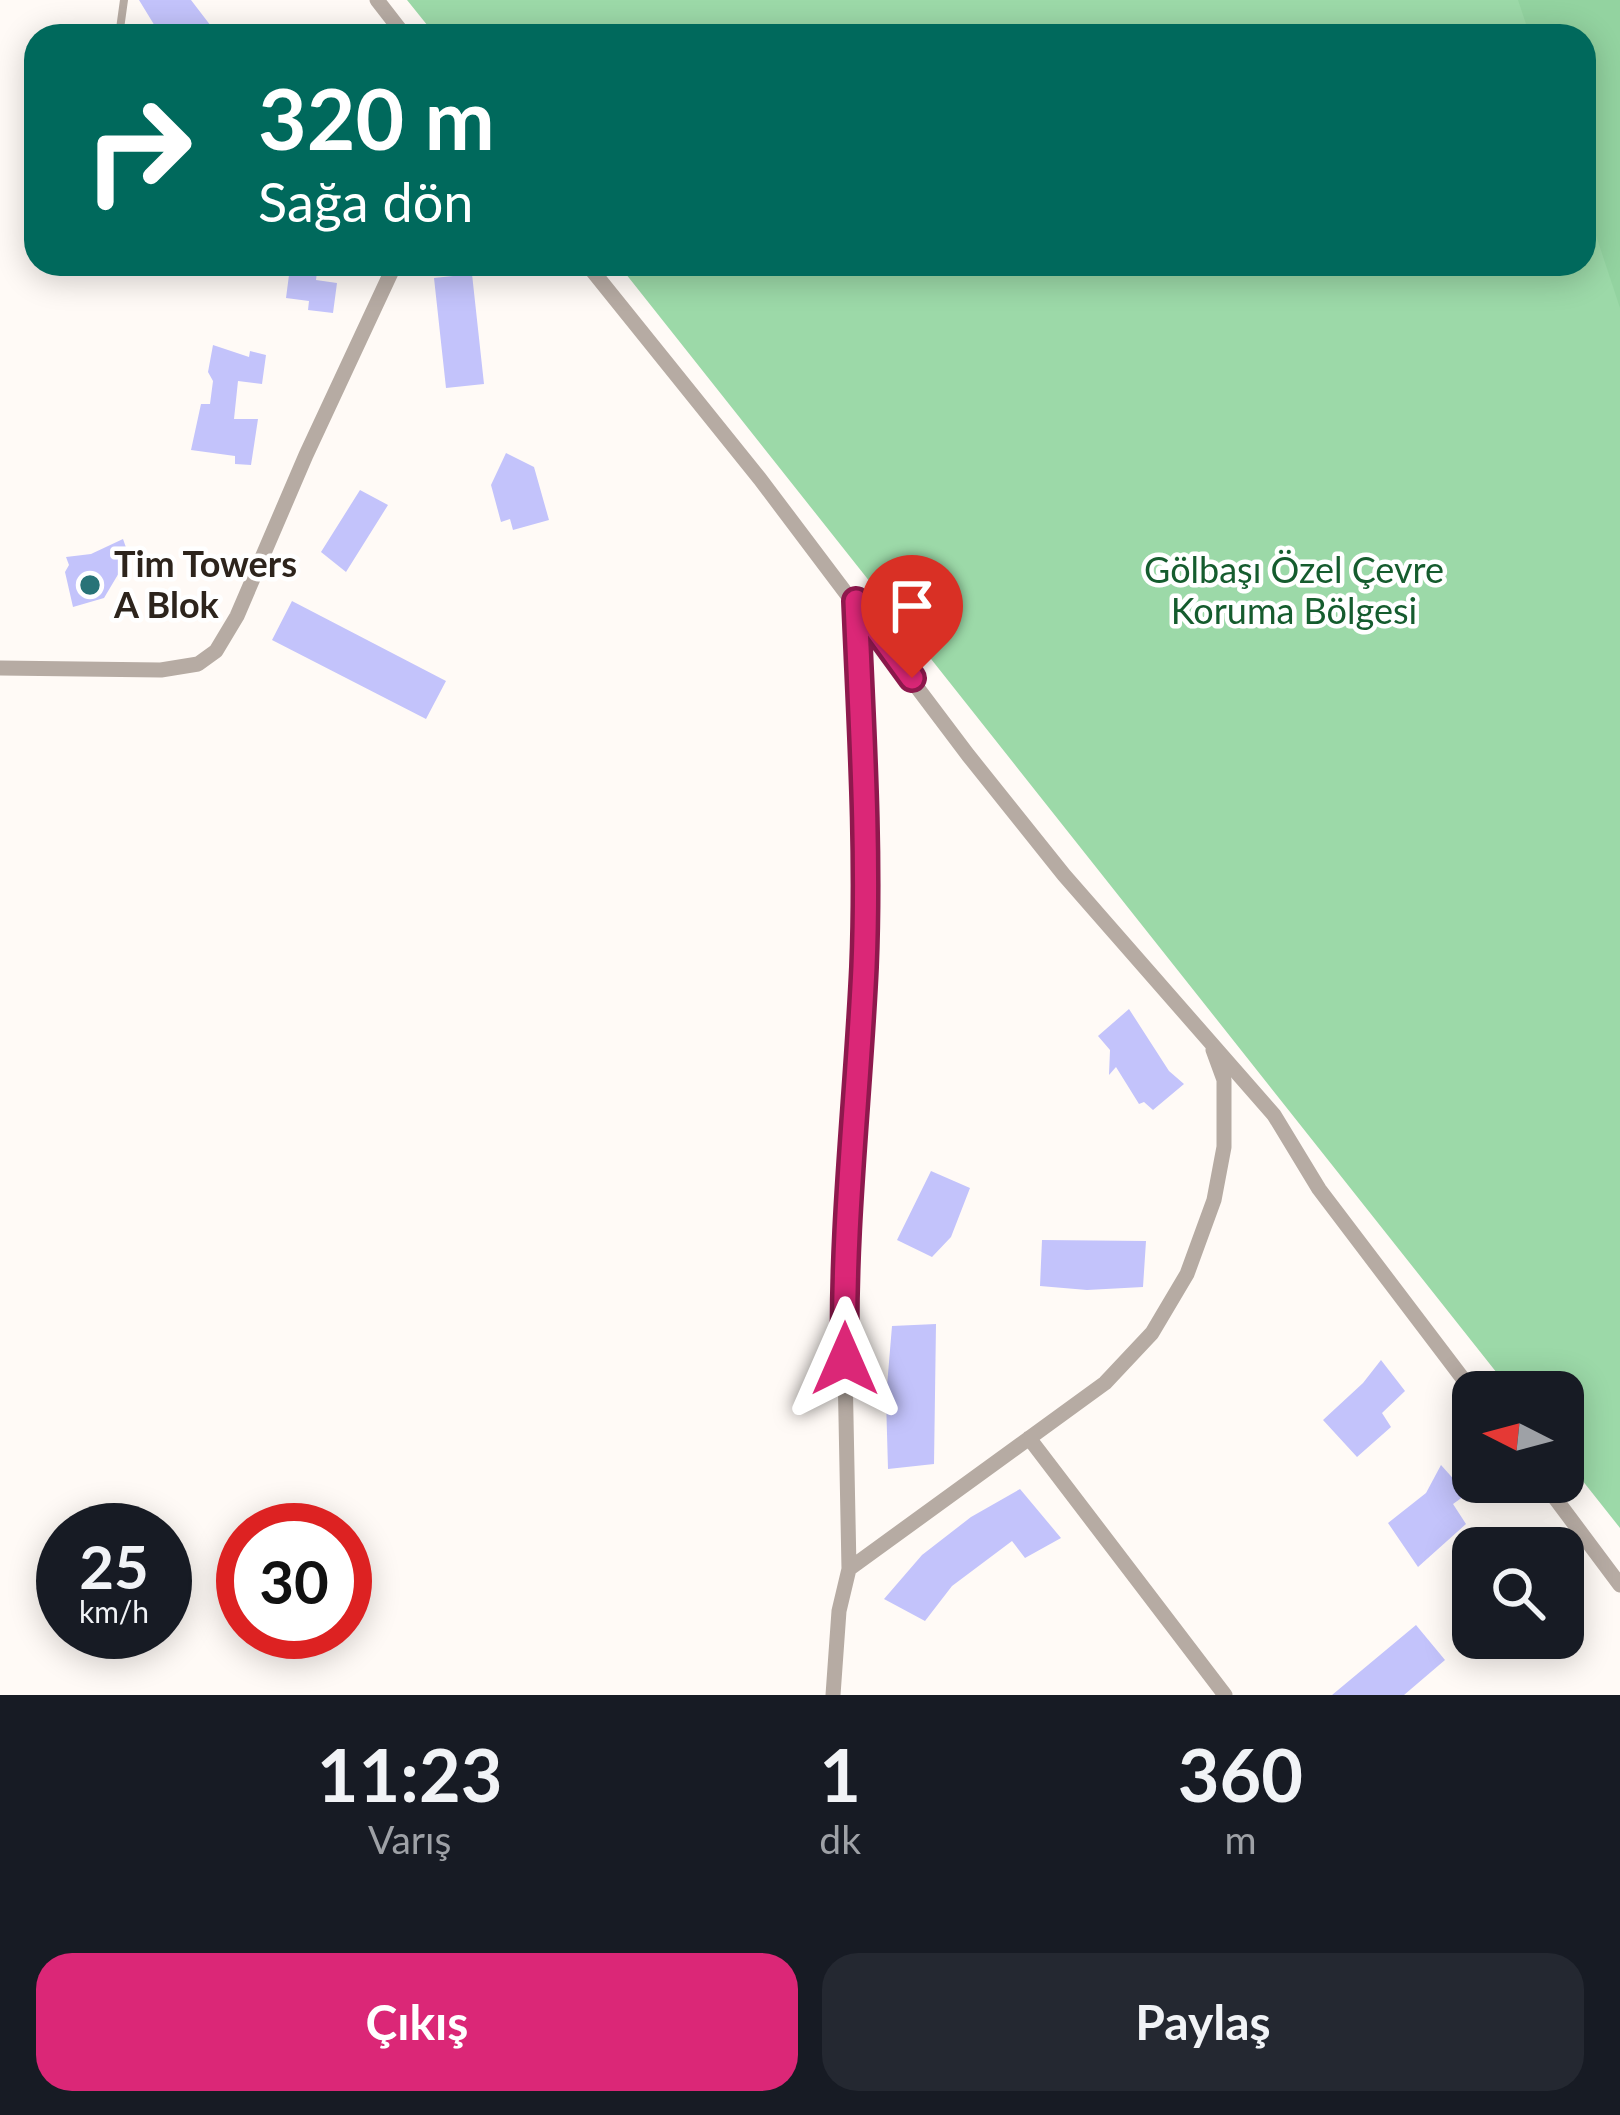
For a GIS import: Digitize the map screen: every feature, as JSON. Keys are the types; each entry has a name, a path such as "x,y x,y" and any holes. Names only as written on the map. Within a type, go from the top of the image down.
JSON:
{"street":[{"path":"377,0 396,24"},
{"path":"0,668 161,670 198,664 216,651 237,616 389,276"},
{"path":"597,276 856,601 968,755 1274,1115 1319,1189 1457,1371"},
{"path":"833,1695 839,1610 849,1568 844,1317 864,965 856,601"},
{"path":"849,1568 1106,1383 1152,1333 1187,1274 1214,1200 1224,1147 1224,1080 1208,1036"},
{"path":"1029,1438 1225,1695"},
{"path":"1559,1503 1620,1585"}],"green space":[{"name":"Gölbaşı Özel Çevre Koruma Bölgesi","path":"407,0 1620,0 1620,1528 1584,1483 1584,1371 1495,1371 628,276 1596,276 1596,24 426,24"},
{"path":"1518,0 1620,0 1620,308 1596,235 1596,24 1526,24"}],"building":[{"path":"139,0 191,0 209,24 154,24"},
{"path":"289,276 316,276 316,280 337,283 333,313 308,310 309,301 286,298"},
{"path":"472,276 484,384 446,388 434,278"},
{"path":"213,345 249,357 250,351 266,355 262,384 238,381 234,419 258,419 251,465 235,464 235,456 191,450 201,404 210,404 213,381 208,372"},
{"path":"506,453 534,467 549,520 513,530 510,519 501,522 491,485"},
{"path":"360,490 388,505 346,572 321,552"},
{"name":"Tim Towers A Blok","path":"123,539 129,556 104,598 73,607 66,557 91,554"},
{"path":"292,601 446,681 426,719 272,640"},
{"path":"1129,1009 1169,1071 1184,1084 1153,1110 1144,1102 1139,1104 1116,1067 1109,1075 1110,1050 1098,1036"},
{"path":"931,1171 970,1188 951,1237 932,1257 897,1240"},
{"path":"1042,1240 1146,1241 1143,1287 1040,1286"},
{"path":"936,1324 934,1464 888,1469 886,1398 892,1326"},
{"path":"1381,1360 1405,1391 1382,1413 1391,1427 1357,1457 1323,1420"},
{"path":"1441,1465 1452,1477 1452,1503 1466,1524 1452,1527 1452,1537 1418,1567 1388,1523 1426,1493"},
{"path":"1020,1489 1061,1538 1025,1558 1012,1541 952,1586 925,1621 884,1599 922,1555 971,1517"},
{"path":"1416,1625 1445,1660 1404,1695 1332,1695"}],"place":[{"name":"Tim Towers A Blok","path":"90,585"}],"route":[{"path":"845,1359 851,1137 864,965 856,601 912,678"}]}
